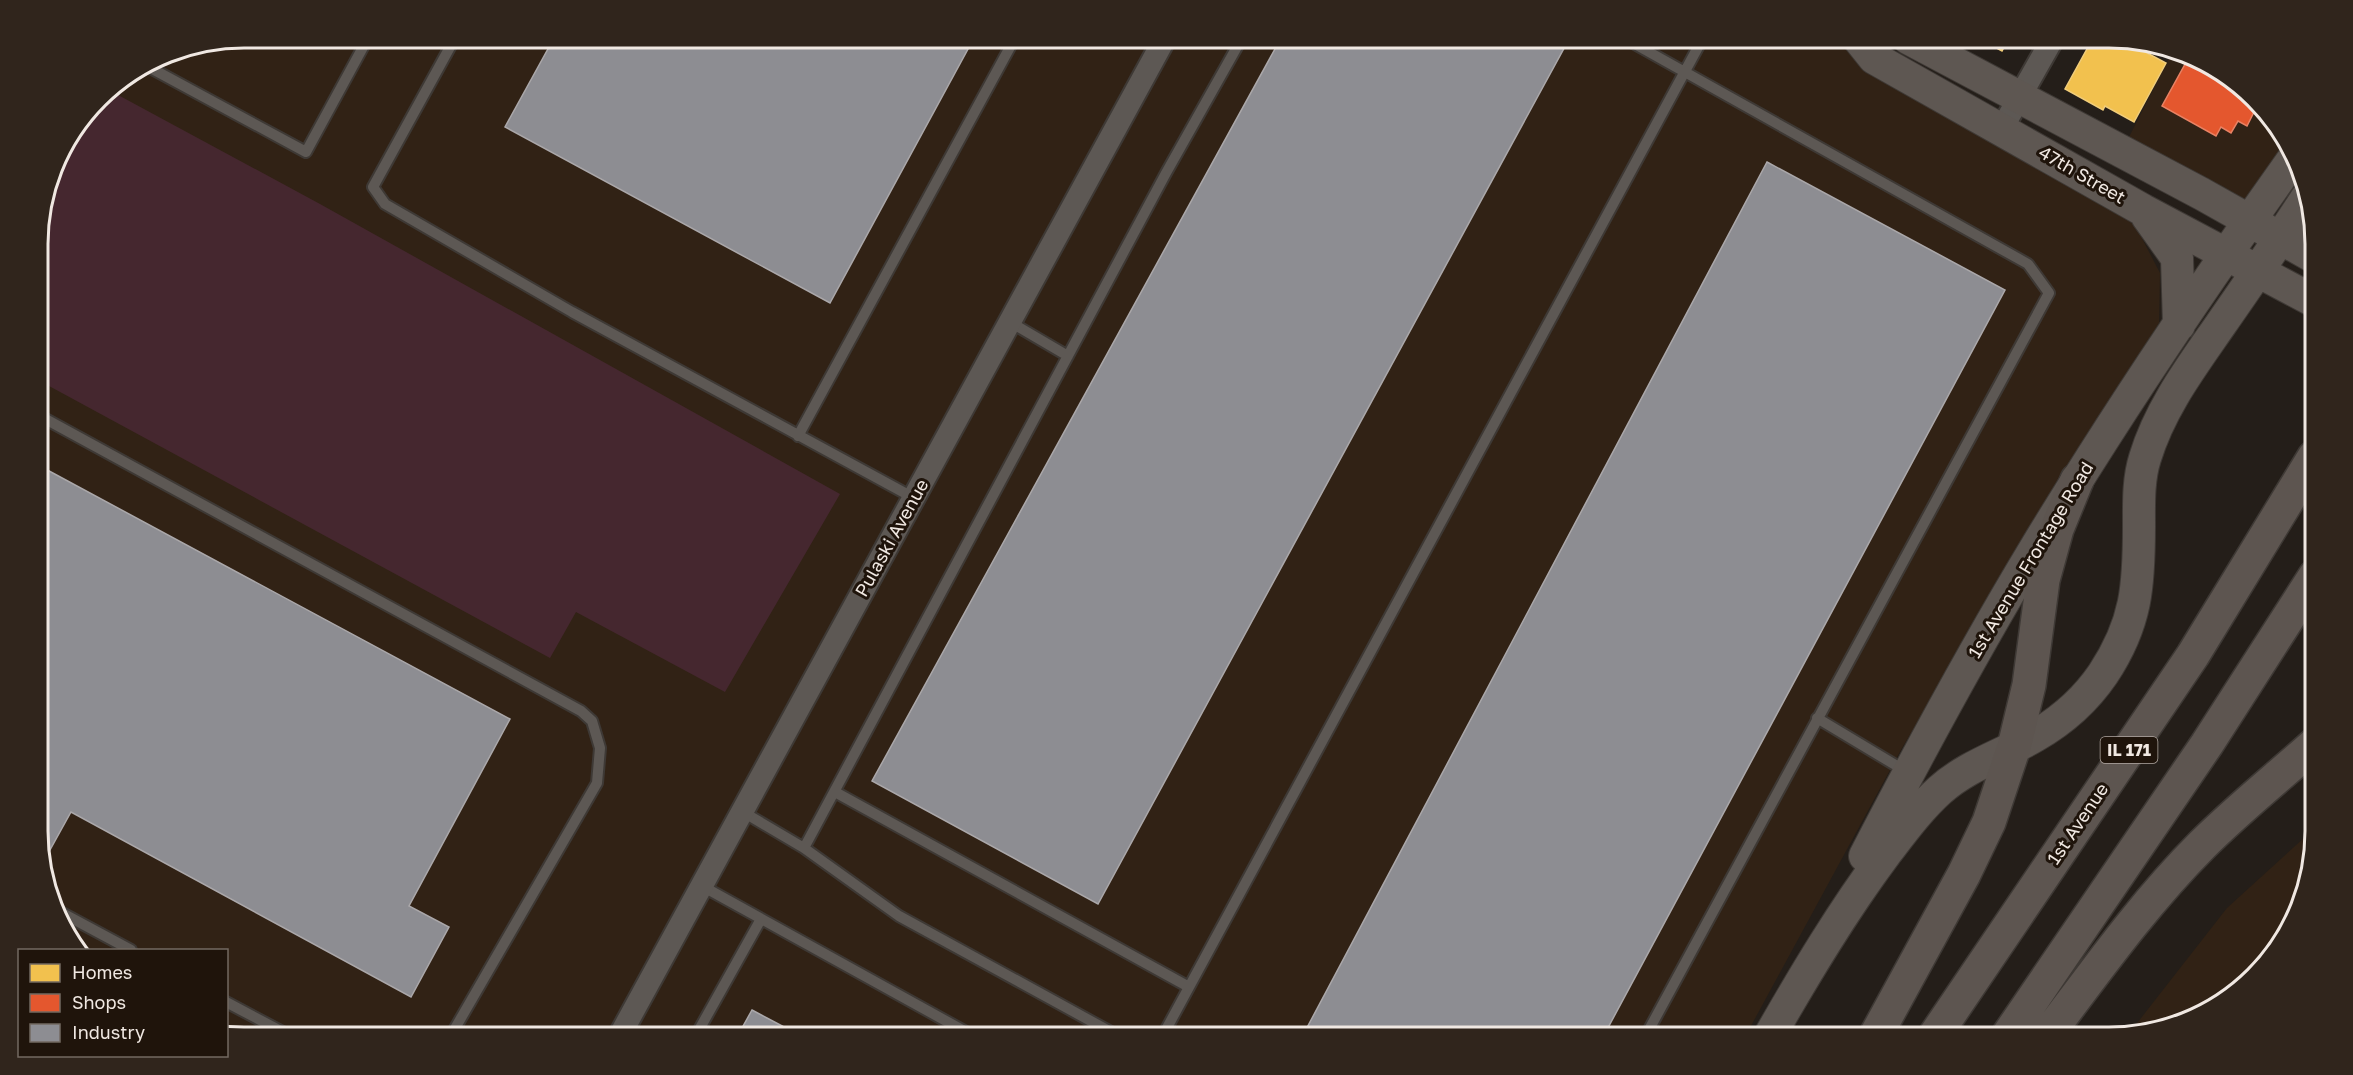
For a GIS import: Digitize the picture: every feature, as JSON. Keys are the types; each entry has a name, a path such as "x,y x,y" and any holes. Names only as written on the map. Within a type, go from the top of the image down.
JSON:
{"main road":[{"name":"1st Avenue","path":"1941,1027 2193,655 2305,472"},
{"path":"1880,1027 1964,874 1989,822 2014,747 2029,685 2043,580 2057,529 2077,480"},
{"path":"2014,1027 2207,744 2305,592"},
{"path":"2054,1027 2127,930 2170,879 2243,806 2305,753"}],"street":[{"name":"Pulaski Avenue","path":"624,1027 1160,48"},
{"name":"47th Street","path":"1866,48 1874,58 2001,130 2143,210 2305,296"},
{"path":"1927,48 2250,220 2305,252"},
{"path":"2001,130 2047,48"},
{"name":"1st Avenue Frontage Road","path":"1803,977 1909,772 2024,568 2077,480 2179,325 2288,166"},
{"name":"1st Avenue Frontage Road","path":"1774,1027 1860,888 1911,820 1941,790 1973,766 2035,736 2068,713 2102,676 2119,648 2132,618 2138,588 2139,496 2144,460 2158,422 2178,387 2301,207"},
{"path":"2143,210 2177,258 2179,325"}],"lane":[{"path":"154,70 306,152 363,48"},
{"path":"449,48 373,187 385,204 562,307 914,498"},
{"path":"798,436 1010,48"},
{"path":"804,848 1166,173 1236,48"},
{"path":"1642,48 2028,264 2049,293 1650,1027"},
{"path":"1167,1027 1697,48"},
{"path":"1010,322 1068,356"},
{"path":"48,420 581,711 592,721 600,748 597,783 456,1027"},
{"path":"1817,717 1909,772"},
{"path":"835,792 1189,987"},
{"path":"742,812 804,848 899,916 1102,1027"},
{"path":"702,886 957,1027"},
{"path":"68,917 127,949"},
{"path":"701,1027 761,919"},
{"path":"228,1003 272,1027"}],"shaded area":[{"path":"231,48 1850,48 2134,223 2160,273 2159,323 1902,748 1750,1027 228,1026 228,949 87,949 74,929 55,882 48,831 48,231 55,193 74,146 105,105 135,81 169,63 181,58"},
{"path":"2169,58 2207,74 2248,105 2265,125 2285,158 2247,213 2125,145"},
{"path":"118,95 320,204 840,494 725,692 576,612 550,658 48,385 48,231 55,193 63,169 81,135 105,105"},
{"path":"2305,837 2301,869 2290,906 2279,929 2248,970 2207,1001 2172,1017 2136,1025 2227,908"}],"building: Homes":[{"path":"2088,48 2122,48 2145,52 2166,63 2134,122 2105,106 2103,110 2065,89"}],"building: Shops":[{"path":"2185,64 2228,88 2254,112 2247,126 2238,121 2231,133 2221,127 2216,136 2162,106"}],"building: Industry":[{"path":"548,48 969,48 830,303 505,127"},
{"path":"1275,48 1564,48 1098,904 872,781"},
{"path":"1767,162 2005,290 1608,1027 1307,1027"},
{"path":"48,470 510,719 409,906 449,927 411,997 71,812 50,851"},
{"path":"752,1010 784,1027 743,1027"}]}
